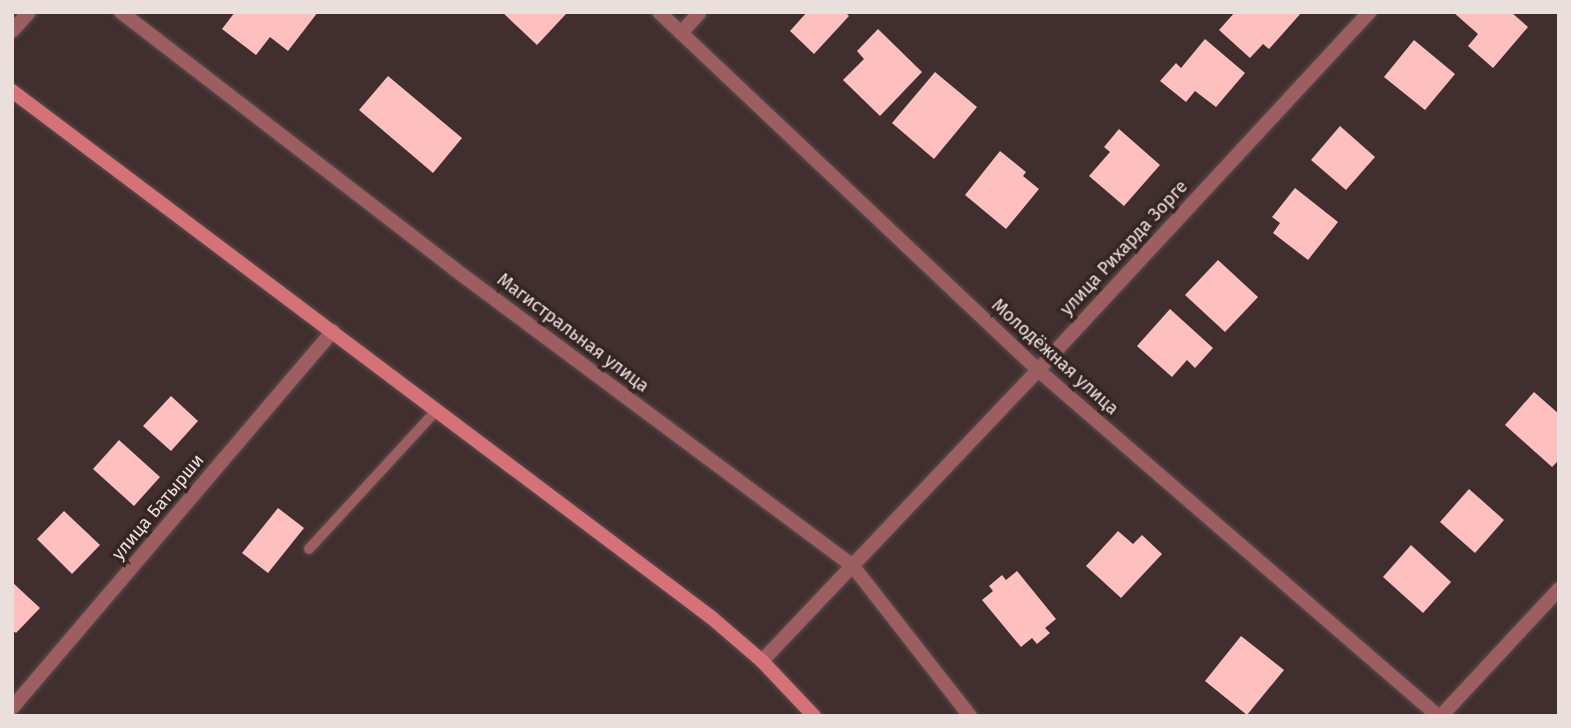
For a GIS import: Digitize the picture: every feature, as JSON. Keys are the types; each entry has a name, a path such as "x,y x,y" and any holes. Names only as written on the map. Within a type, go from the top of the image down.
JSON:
{"main road":[{"path":"12,91 712,618 762,661 814,716"}],"street":[{"path":"12,31 29,12"},
{"name":"Магистральная улица","path":"121,12 453,268 852,565 970,716"},
{"name":"Молодёжная улица","path":"659,12 1038,370 1439,716"},
{"path":"681,33 700,12"},
{"name":"улица Рихарда Зорге","path":"762,661 1038,370 1369,12"},
{"name":"улица Батырши","path":"12,708 333,331"},
{"path":"1439,716 1559,589"}],"lane":[{"path":"309,549 437,410"}],"building":[{"path":"235,12 318,12 288,51 270,37 256,55 222,29"},
{"path":"502,12 564,12 566,14 537,45"},
{"path":"807,12 845,12 849,16 814,54 790,31"},
{"path":"1235,12 1302,12 1269,49 1263,44 1250,58 1219,30"},
{"path":"1453,12 1511,12 1528,27 1493,68 1468,46 1478,34"},
{"path":"878,29 922,72 880,116 843,80 864,59 857,51"},
{"path":"1205,39 1245,73 1216,107 1195,91 1186,102 1160,81 1176,63 1181,68"},
{"path":"1414,40 1455,74 1425,110 1384,77"},
{"path":"935,72 977,107 934,159 892,123"},
{"path":"388,76 462,138 433,173 359,110"},
{"path":"1340,126 1375,157 1346,190 1311,160"},
{"path":"1119,129 1160,165 1124,206 1089,176 1110,152 1104,147"},
{"path":"1000,151 1026,172 1023,176 1039,189 1006,229 965,195"},
{"path":"1295,188 1338,222 1308,260 1273,233 1280,223 1272,217"},
{"path":"1218,260 1258,297 1225,332 1185,295"},
{"path":"1170,309 1213,348 1195,368 1187,360 1172,377 1137,346"},
{"path":"1534,392 1559,414 1559,460 1552,467 1505,425"},
{"path":"171,396 198,421 171,451 143,426"},
{"path":"119,440 160,477 134,506 93,469"},
{"path":"1469,489 1504,520 1475,553 1440,522"},
{"path":"278,508 304,528 268,573 242,553"},
{"path":"64,511 100,545 72,574 37,539"},
{"path":"1118,531 1133,544 1142,535 1162,554 1121,598 1086,566"},
{"path":"1411,545 1451,582 1423,613 1383,577"},
{"path":"1017,571 1056,619 1045,628 1050,633 1037,644 1032,638 1021,647 982,600 993,591 989,586 1002,575 1006,580"},
{"path":"12,582 40,608 16,633 12,630"},
{"path":"1241,636 1284,670 1247,715 1205,681"}]}
